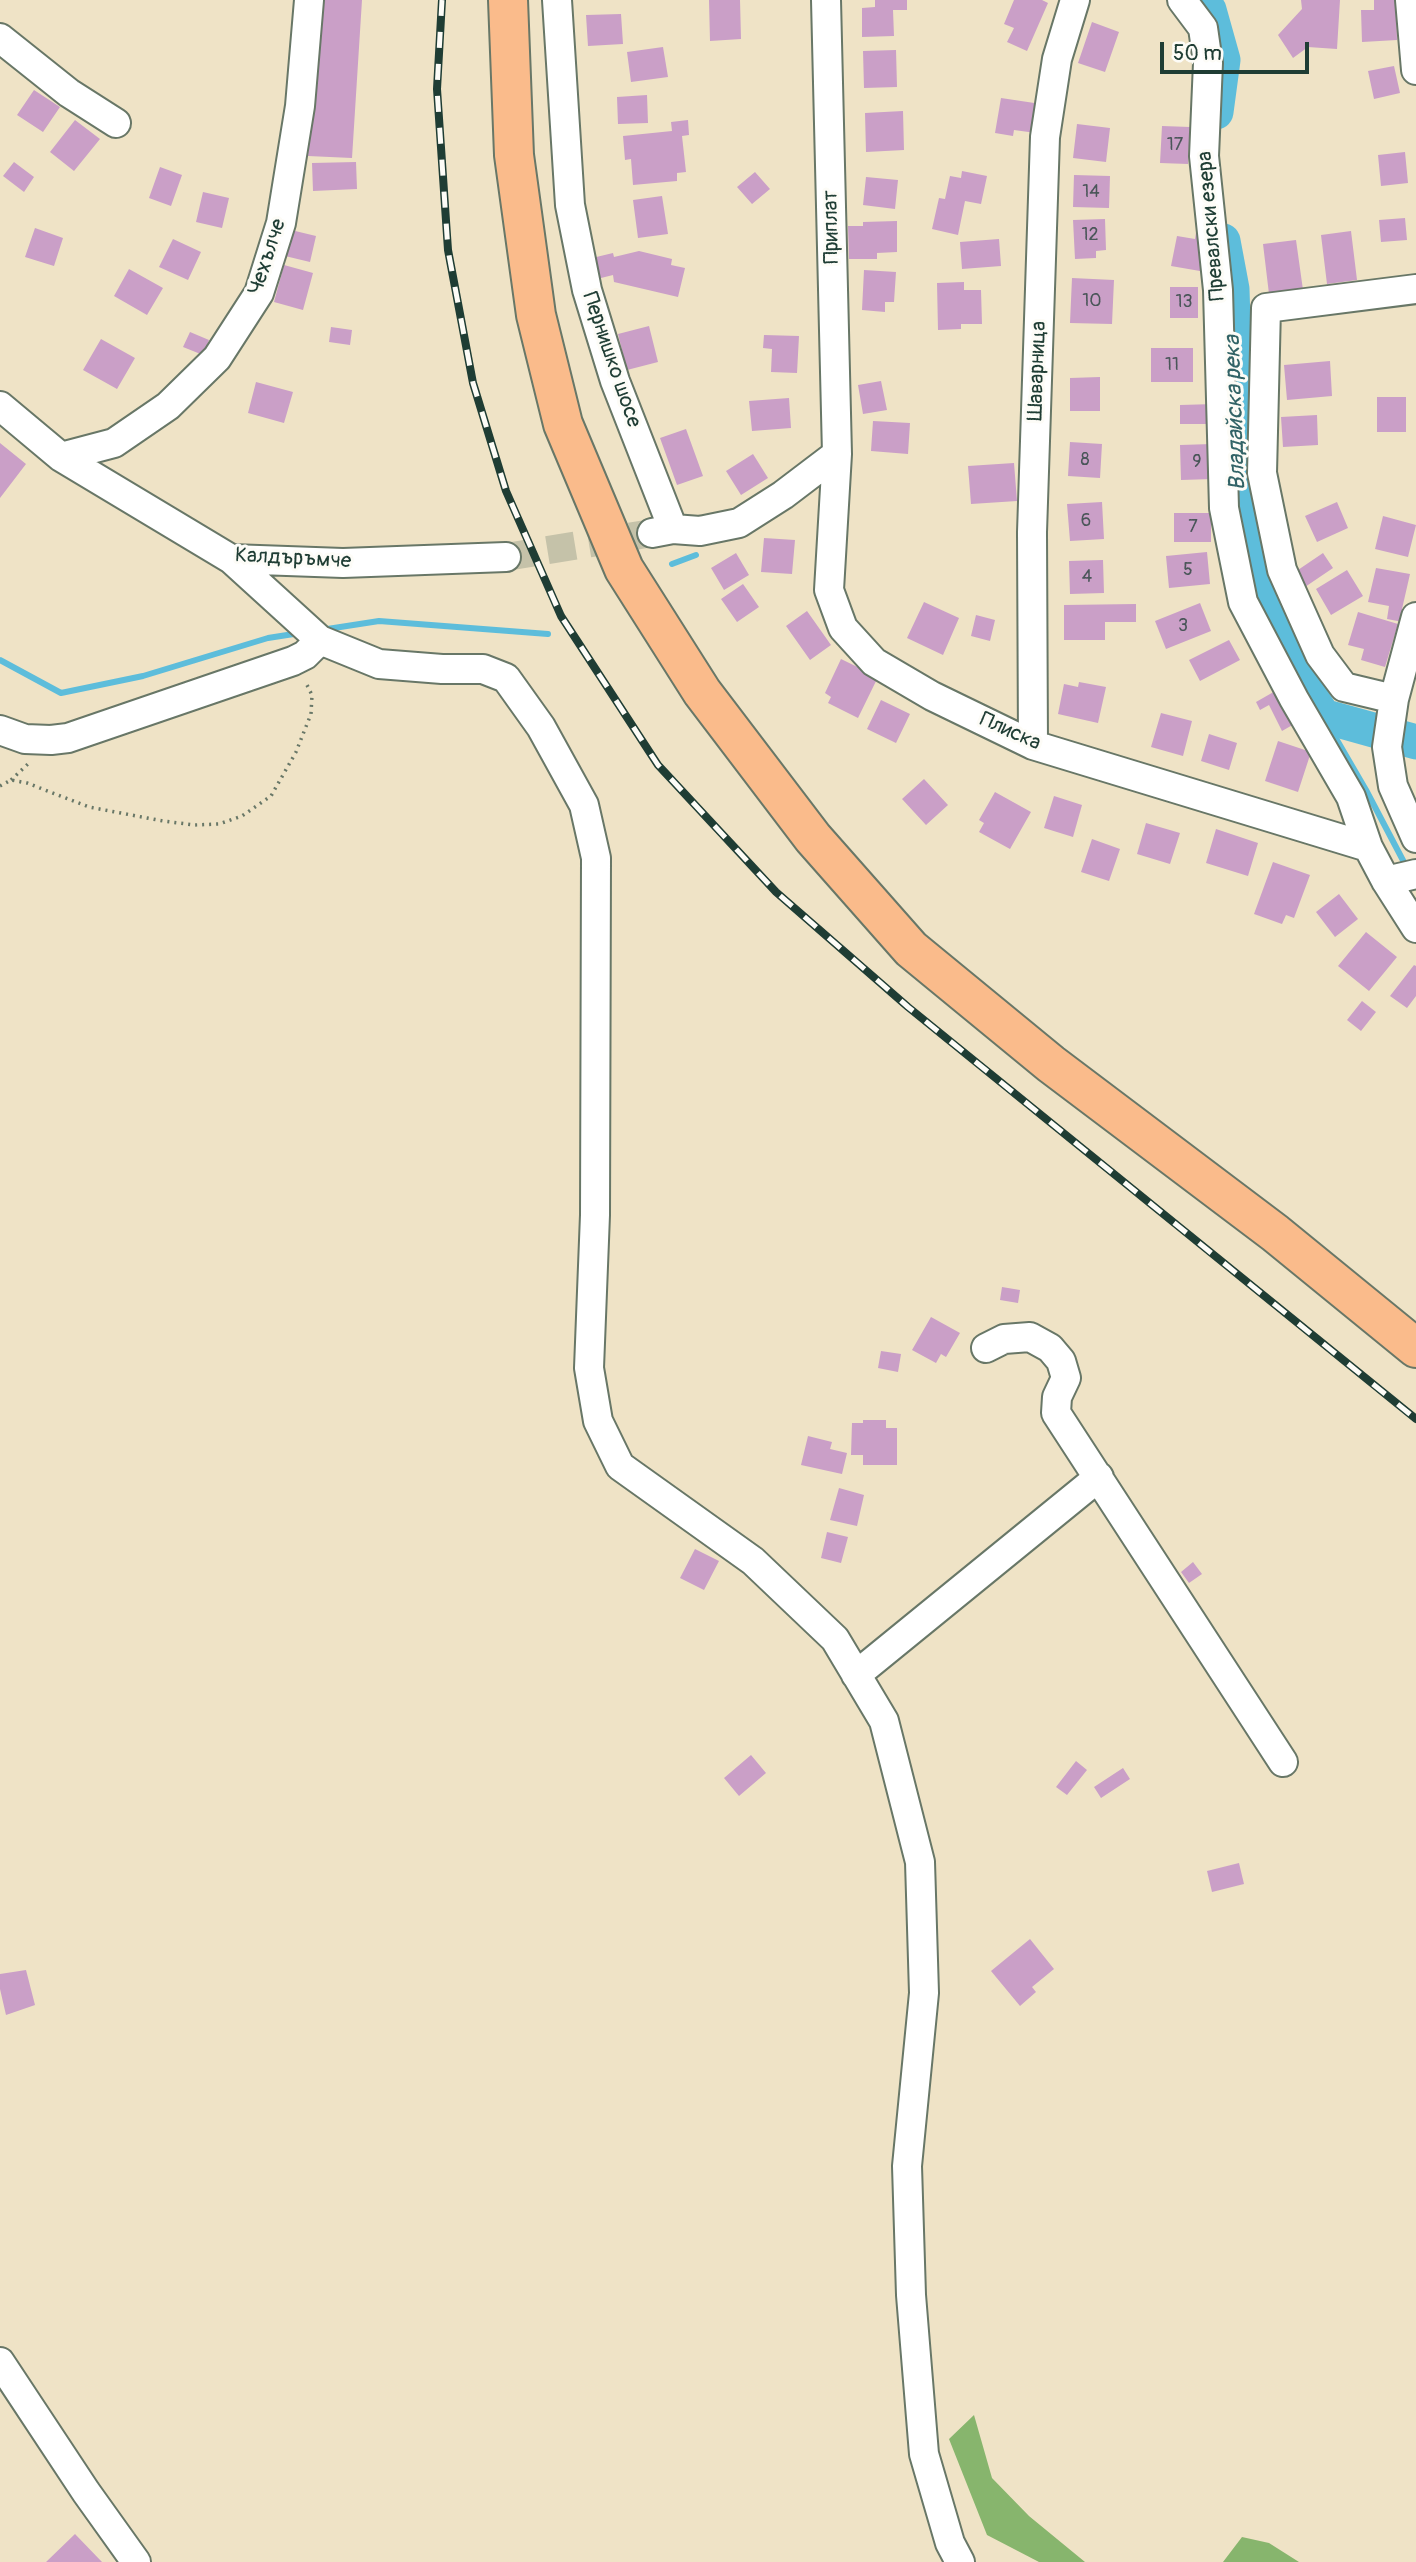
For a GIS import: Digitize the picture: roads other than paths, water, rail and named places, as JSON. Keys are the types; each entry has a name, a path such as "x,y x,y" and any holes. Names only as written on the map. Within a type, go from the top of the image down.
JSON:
{"highway":[{"path":"508,0 514,155 536,315 563,424 624,569 702,692 813,838 911,949 1051,1064 1275,1233 1416,1348"}],"street":[{"name":"Чехълче","path":"61,457 114,443 168,407 217,358 260,293 281,223 300,106 309,0"},
{"name":"Пернишко шосе","path":"557,0 569,205 587,290 663,531 699,531 739,523 783,495 837,454"},
{"name":"Приплат","path":"826,0 837,454"},
{"name":"Шаварница","path":"1033,745 1032,532 1045,137 1057,59 1074,0"},
{"name":"Превалски езера","path":"1182,0 1203,28 1208,63 1203,156 1218,290 1224,508 1243,602 1350,797 1368,847 1400,878 1416,928"},
{"path":"1410,0 1416,70"},
{"path":"0,38 68,93 116,123"},
{"path":"1393,705 1344,687 1320,656 1282,570 1262,473 1266,308 1416,289"},
{"name":"Калдъръмче","path":"0,406 61,457 231,559 343,564 506,556"},
{"name":"Плиска","path":"837,454 829,590 843,628 874,662 932,696 1033,745 1368,847"},
{"path":"231,559 320,640 379,664 483,669 506,678 541,727 584,805 596,858 595,1215 589,1368 598,1421 620,1466 753,1561 835,1639 884,1721 920,1862 924,1993 907,2166 911,2295 924,2454 950,2543 960,2562"},
{"path":"1416,617 1393,705 1387,747 1393,786 1416,838"},
{"path":"0,730 25,738 68,738 293,661 305,655 320,640"},
{"path":"986,1348 1004,1339 1030,1337 1051,1348 1061,1361 1066,1378 1057,1396 1056,1413 1283,1762"},
{"path":"856,1675 1098,1477"},
{"path":"1,2364 86,2493 136,2562"}],"waterway":[{"name":"Владайска река","path":"1202,0 1209,10 1223,60 1216,112"},
{"name":"Владайска река","path":"1223,241 1232,289 1239,508 1251,572 1267,617 1323,716 1416,742"},
{"path":"672,564 696,555"},
{"path":"321,630 379,621 548,634"},
{"path":"0,660 61,693 143,676 268,638 300,633"},
{"path":"1323,716 1407,868"}],"tunnel":[{"path":"506,557 652,533"}],"railway":[{"path":"442,0 437,89 448,250 473,383 506,491 561,616 658,765 776,892 908,1007 1416,1419"}]}
